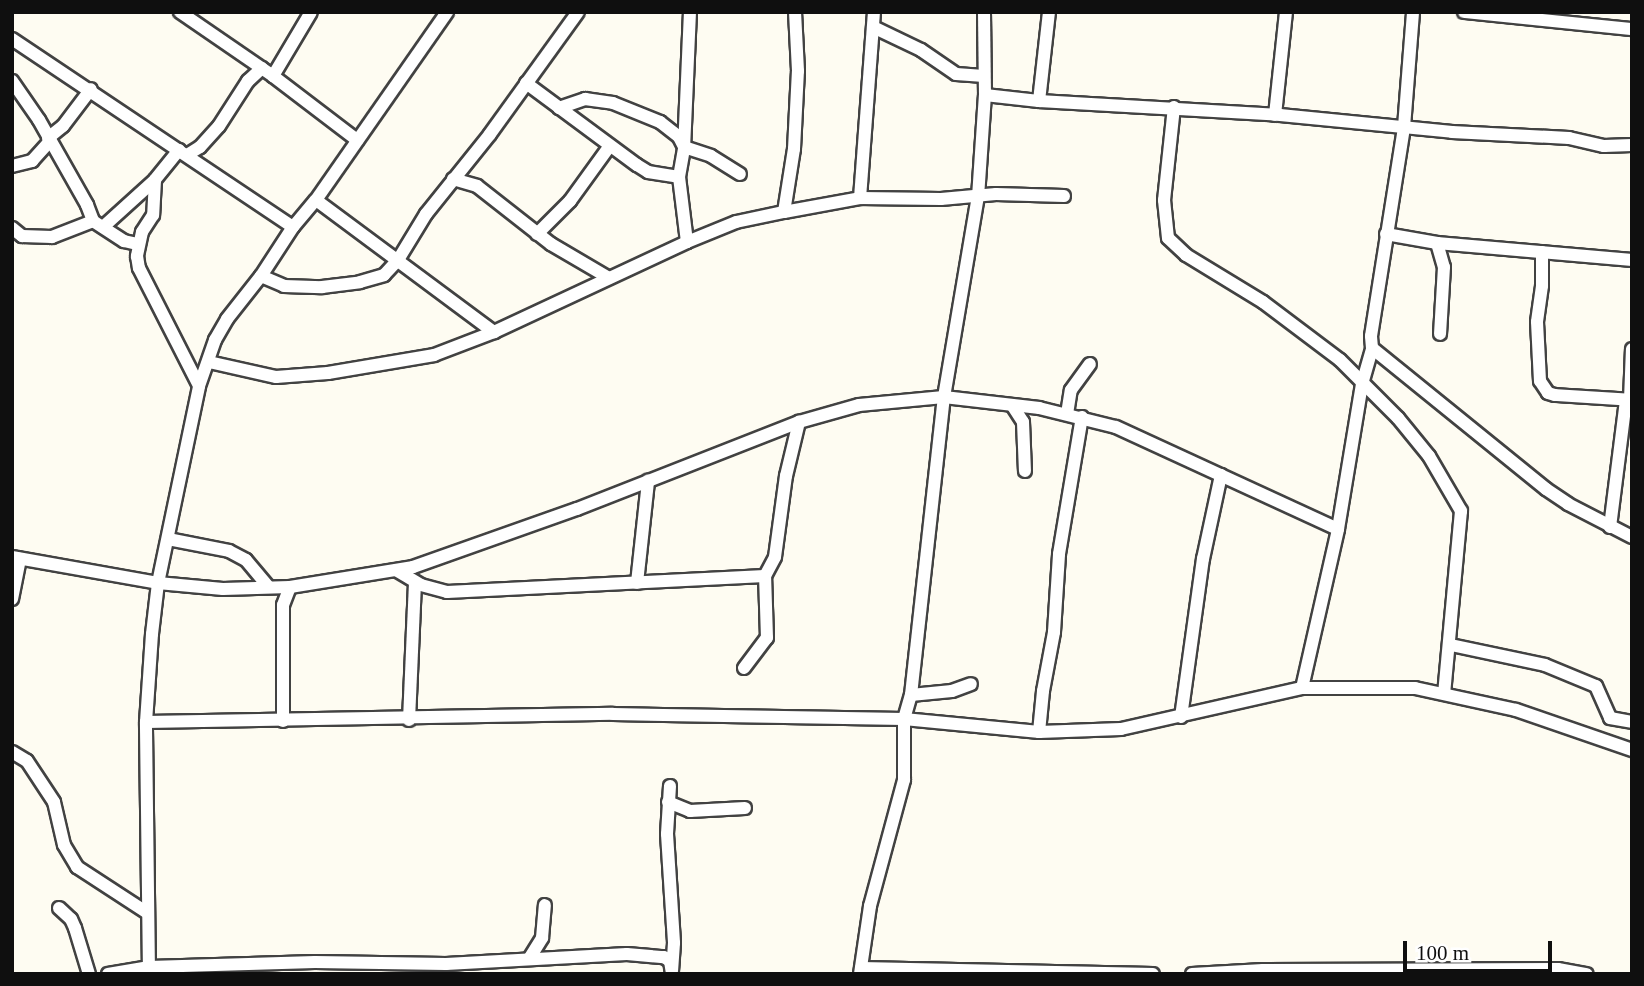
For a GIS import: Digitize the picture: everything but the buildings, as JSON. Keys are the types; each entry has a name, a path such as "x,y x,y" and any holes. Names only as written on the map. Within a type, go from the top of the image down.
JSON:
{"street":[{"path":"180,12 267,72 357,140"},
{"path":"12,228 22,236 52,237 98,224 155,180 183,152 200,147 219,126 248,81 267,72 311,12"},
{"path":"149,970 146,912 149,842 146,722 158,583 199,387 215,340 227,319 261,276 293,227 316,200 447,12"},
{"path":"261,276 284,286 322,287 360,282 384,275 398,260 426,214 578,12"},
{"path":"687,242 679,177 684,147 690,12"},
{"path":"784,212 794,149 798,71 794,12"},
{"path":"860,198 874,12"},
{"path":"984,12 985,95 978,197 944,397 911,695 904,719 904,780 870,906 860,971 1153,974"},
{"path":"1039,101 1049,12"},
{"path":"1275,115 1286,12"},
{"path":"1302,688 1338,529 1362,384 1372,348 1371,336 1404,127 1413,12"},
{"path":"1464,12 1632,29"},
{"path":"873,27 921,50 956,74 984,76"},
{"path":"12,39 91,89 293,227"},
{"path":"12,81 98,224 124,241 137,244"},
{"path":"526,83 609,147 648,172 679,177"},
{"path":"12,166 32,161 91,89"},
{"path":"985,95 1569,138 1604,146 1632,145"},
{"path":"559,108 585,99 613,103 660,122 679,137 684,147 711,156 740,174"},
{"path":"1174,107 1164,200 1168,238 1186,255 1235,283 1309,334 1398,418 1429,456 1461,511 1451,645 1443,683 1444,693"},
{"path":"537,234 570,201 609,147"},
{"path":"453,179 477,186 537,234 609,278"},
{"path":"155,180 153,215 137,244 139,268 199,387"},
{"path":"209,362 275,376 328,373 434,355 494,332 687,242 736,222 784,212 860,198 978,197 996,194 1064,196"},
{"path":"316,200 494,332"},
{"path":"1386,234 1437,243 1632,260"},
{"path":"1437,243 1444,267 1440,334"},
{"path":"1542,252 1542,286 1537,322 1540,381 1548,393 1555,395 1629,400"},
{"path":"1372,348 1546,489 1632,537"},
{"path":"1610,527 1629,400 1632,349"},
{"path":"1067,414 1072,390 1090,364"},
{"path":"12,599 16,558 158,583 223,589 290,587 413,568 799,422 859,405 944,397 1067,414 1116,427 1338,529"},
{"path":"1012,405 1023,422 1025,471"},
{"path":"1039,732 1043,691 1054,632 1059,554 1082,417"},
{"path":"744,668 767,638 765,576 775,557 786,476 799,422"},
{"path":"1181,717 1203,559 1221,475"},
{"path":"637,583 648,481"},
{"path":"168,539 229,551 246,560 269,587"},
{"path":"396,570 415,582 439,591 466,592 765,576"},
{"path":"409,720 415,582"},
{"path":"283,721 283,605 290,587"},
{"path":"1451,645 1545,665 1596,686 1610,718 1632,722"},
{"path":"911,695 951,691 971,684"},
{"path":"146,722 409,720 613,714 904,719 1039,732 1121,729 1302,688 1381,686 1444,693 1516,710 1632,750"},
{"path":"12,752 27,761 54,802 64,845 77,867 146,912"},
{"path":"670,786 667,834 674,943 672,972"},
{"path":"668,802 690,811 745,808"},
{"path":"529,958 542,938 545,905"},
{"path":"59,908 71,919 89,974"},
{"path":"108,974 149,970 446,964 482,968 529,958 653,956 670,961 672,972"},
{"path":"1192,974 1587,974"}]}
